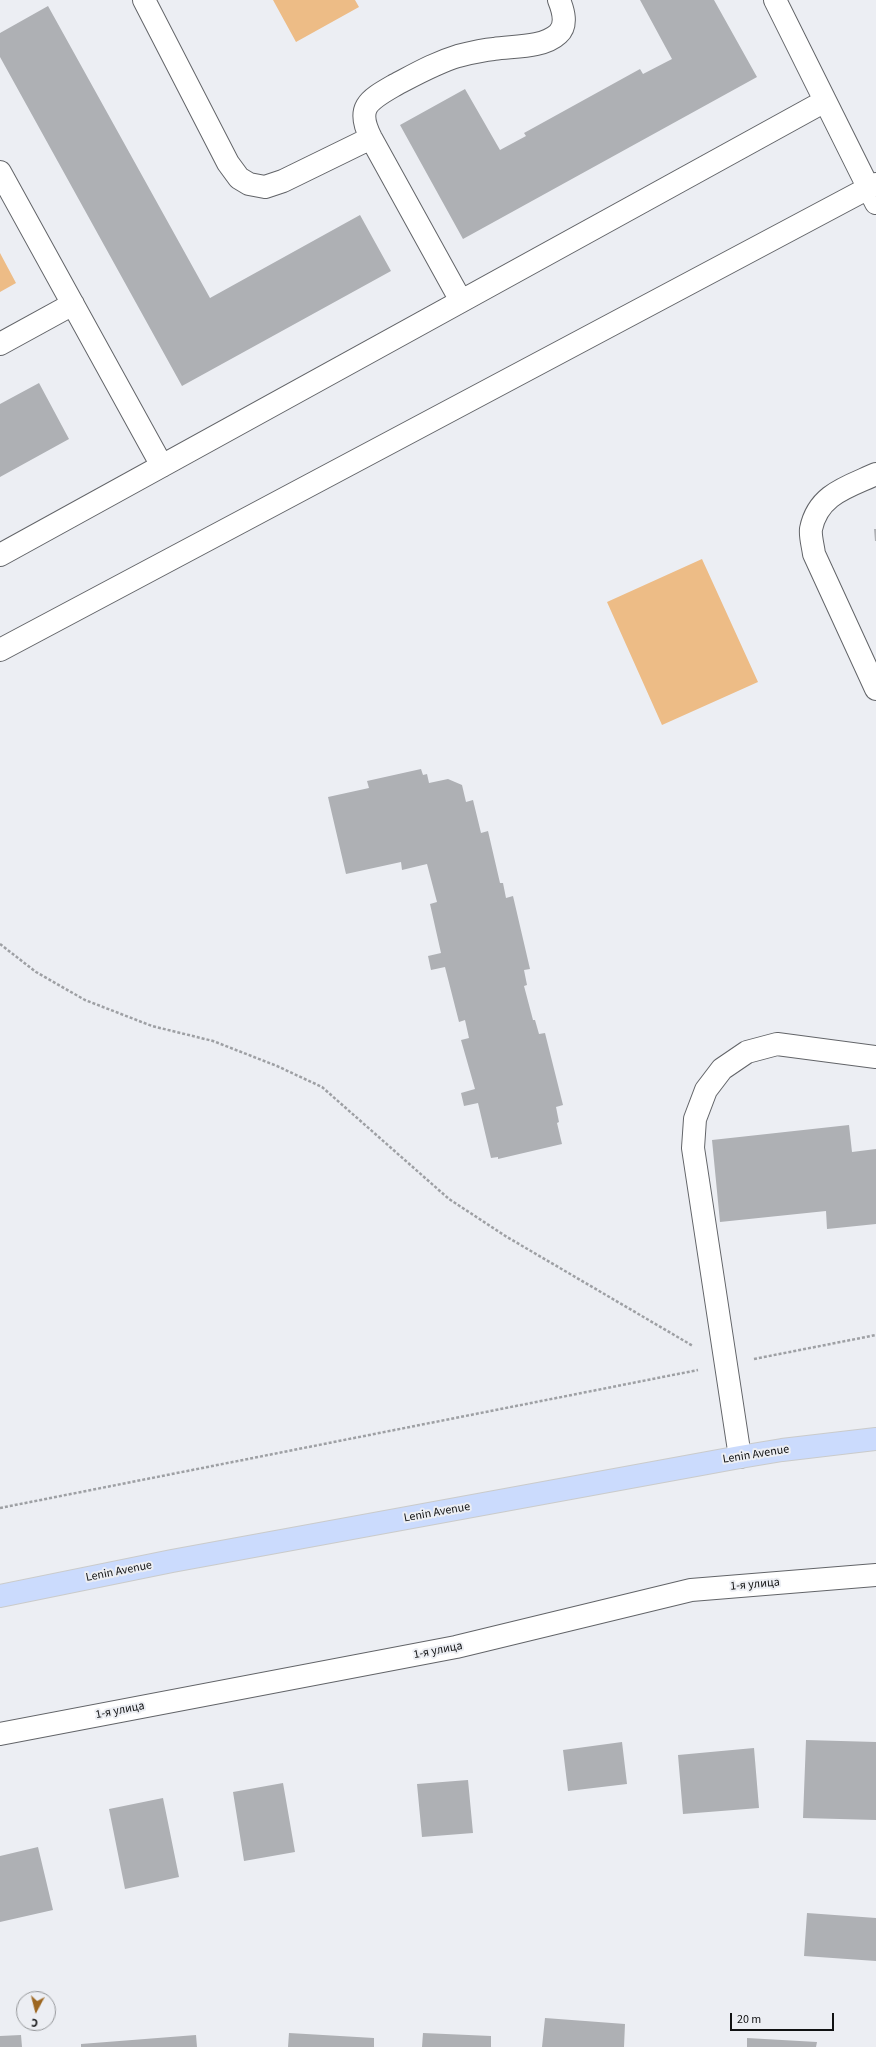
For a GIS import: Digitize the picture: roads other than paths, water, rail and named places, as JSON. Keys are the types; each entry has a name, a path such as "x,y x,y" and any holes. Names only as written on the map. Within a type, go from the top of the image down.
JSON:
{"main road":[{"name":"Lenin Avenue","path":"0,1596 180,1560 782,1450 876,1439"}],"street":[{"path":"144,0 228,163 239,178 249,184 265,187 283,181 371,138"},
{"path":"461,301 371,138 364,124 363,115 367,105 377,95 435,63 477,52 524,46 547,40 559,34 564,23 564,12 559,0"},
{"path":"0,650 874,191 825,101 775,0"},
{"path":"0,555 825,101"},
{"path":"0,172 162,466"},
{"path":"0,344 73,304"},
{"path":"876,474 833,494 818,510 811,530 814,554 876,689"},
{"path":"740,1458 693,1148 694,1119 706,1090 722,1069 747,1052 778,1044 876,1057"},
{"name":"1-я улица","path":"0,1734 456,1647 691,1590 876,1575"}]}
